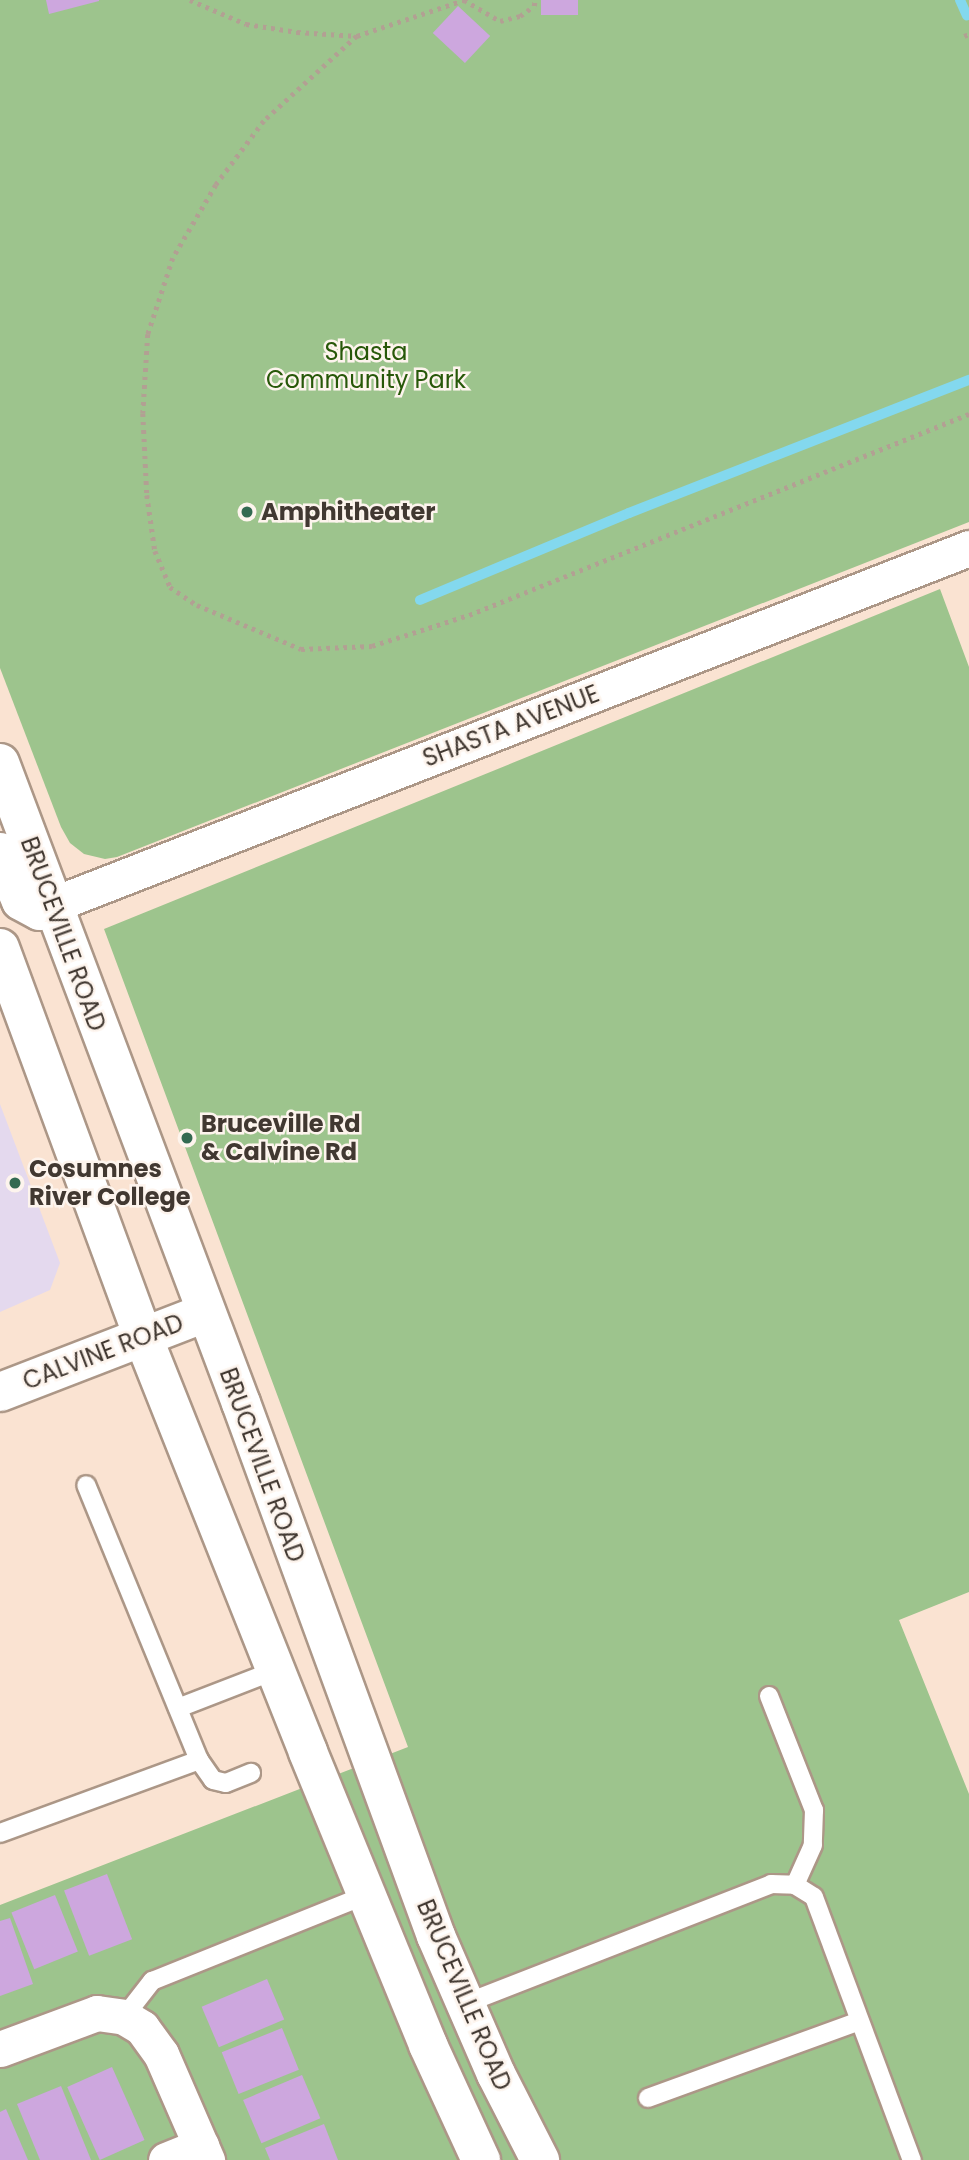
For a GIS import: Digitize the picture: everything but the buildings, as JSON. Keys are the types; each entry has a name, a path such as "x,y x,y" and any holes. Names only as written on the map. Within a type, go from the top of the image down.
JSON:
{"main road":[{"name":"BRUCEVILLE ROAD","path":"0,763 419,1892 464,2004 540,2160"},
{"path":"0,852 21,901 40,911 52,905"},
{"name":"BRUCEVILLE ROAD","path":"0,948 144,1337 276,1670 428,2045 481,2160"},
{"name":"CALVINE ROAD","path":"0,1392 205,1313"}],"street":[{"name":"SHASTA AVENUE","path":"52,905 969,548"},
{"path":"0,2049 97,2012 124,2017 142,2028 161,2054 204,2153 166,2160"}],"lane":[{"path":"86,1485 199,1760 213,1780 226,1783 251,1773"},
{"path":"178,1709 276,1670"},
{"path":"769,1696 814,1810 813,1845 795,1885"},
{"path":"0,1833 199,1760"},
{"path":"464,2004 771,1884 795,1885 814,1897 912,2160"},
{"path":"124,2017 152,1981 366,1895"},
{"path":"648,2098 859,2021"}],"path":[{"path":"190,0 246,24 297,32 357,36 464,0 500,21 520,16 534,6 535,0"},
{"path":"357,36 264,121 216,185 173,258 148,334 143,413 147,495 155,551 170,587 198,605 301,649 372,646 469,615 969,414"}],"shaded area":[{"name":"Cosumnes River College","path":"0,1104 60,1263 50,1290 0,1312"}],"green space":[{"name":"Shasta Community Park","path":"0,0 969,0 969,522 117,857 105,859 84,854 70,843 61,827 0,668"},
{"path":"940,589 969,667 969,1592 899,1620 969,1794 969,2160 0,2160 0,1905 408,1747 104,929"}],"waterway":[{"path":"960,0 967,16"},
{"path":"420,600 629,513 969,380"}],"place":[{"name":"Amphitheater","path":"247,512"},
{"name":"Bruceville Rd & Calvine Rd","path":"187,1138"},
{"name":"Cosumnes River College","path":"15,1183"}]}
